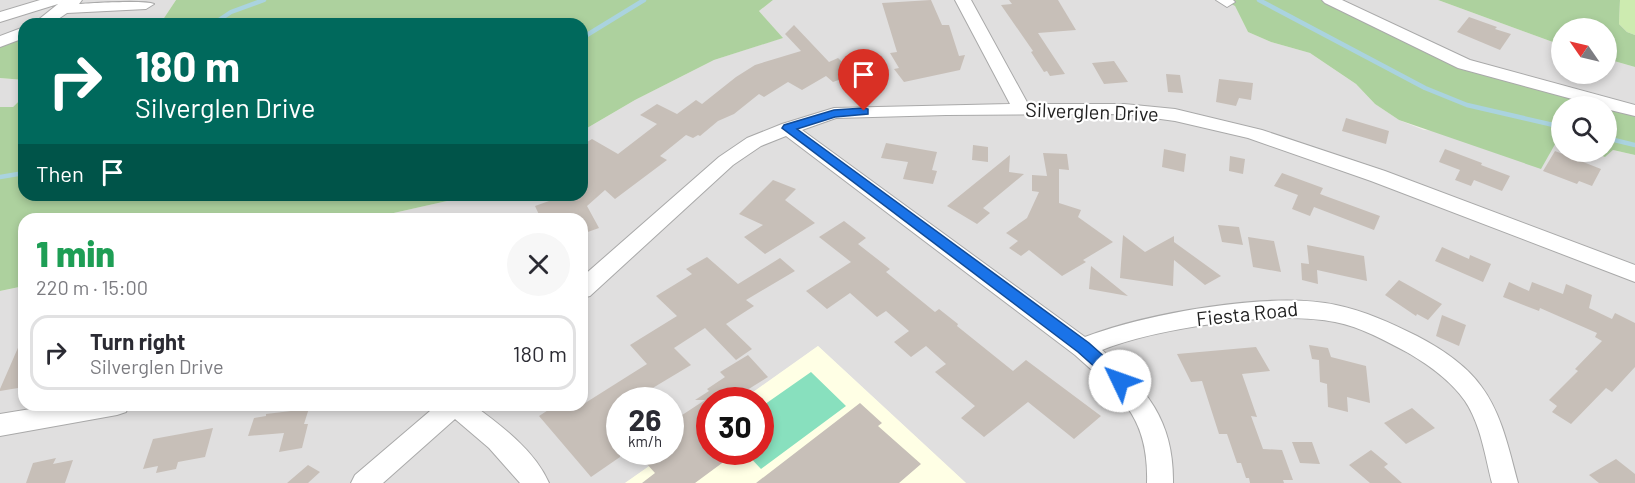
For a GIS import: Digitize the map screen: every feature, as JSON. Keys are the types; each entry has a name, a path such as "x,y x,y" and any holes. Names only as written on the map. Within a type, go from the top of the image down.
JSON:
{"street":[{"path":"963,0 1022,110"},
{"path":"1330,0 1464,64 1635,111"},
{"path":"48,18 65,3"},
{"path":"0,17 65,3 92,9 122,3 146,4"},
{"path":"0,42 18,34"},
{"name":"Silverglen Drive","path":"588,284 731,158 754,142 817,117 843,112 1124,109 1195,119 1255,134 1378,176 1635,274"},
{"path":"788,128 1083,348 1136,396 1156,429 1162,468 1160,483"},
{"name":"Fiesta Road","path":"1083,348 1110,336 1154,325 1243,312 1304,307 1365,320 1421,349 1448,366 1460,378 1474,395 1488,424 1505,483"},
{"path":"0,425 82,411"},
{"path":"364,483 447,411"},
{"path":"462,411 494,434 515,455 536,483"}],"shaded area":[{"path":"0,0 176,0 164,18 18,18 18,34 0,42"},
{"path":"773,0 1223,0 1235,6 1248,32 1271,42 1310,53 1356,84 1375,104 1399,120 1424,130 1551,138 1551,162 1617,162 1617,151 1635,155 1635,483 966,483 818,346 760,387 696,387 696,418 684,433 684,387 606,387 606,465 651,465 625,483 0,483 0,291 18,287 18,411 588,411 588,213 394,213 447,201 588,201 588,127 635,100 714,60 782,38 759,11"},
{"path":"1332,0 1438,0 1551,41 1551,84 1617,84 1617,62 1635,67 1635,111 1617,106 1617,96 1581,96 1476,67"},
{"path":"0,78 18,80 18,102 13,107 0,107"},
{"path":"818,346 966,483 625,483 651,465 684,465 684,442 696,433 696,465 774,465 774,387 760,387"}],"green space":[{"path":"176,0 773,0 759,11 783,38 714,60 635,100 588,127 588,18 164,18"},
{"path":"1223,0 1332,0 1438,52 1585,96 1551,96 1551,151 1541,169 1399,120 1375,104 1356,84 1310,53 1271,42 1248,32 1235,6"},
{"path":"1438,0 1620,0 1619,24 1627,32 1635,35 1635,67 1617,62 1617,18 1551,18 1551,41"},
{"path":"1620,0 1635,0 1635,35 1627,32 1619,24"},
{"path":"18,34 18,80 0,78 0,42"},
{"path":"18,102 18,201 447,201 394,213 18,213 18,287 0,291 0,107 13,107"},
{"path":"1617,106 1635,111 1635,155 1617,151"},
{"path":"811,372 846,406 774,459 774,398"}],"building":[{"path":"931,0 942,25 949,25 959,56 965,55 960,70 904,82 894,69 899,68 890,53 897,52 882,3"},
{"path":"1009,0 1058,0 1076,30 1038,33 1065,74 1050,76 1047,71 1044,72 1031,52 1033,51 1001,5 1012,4"},
{"path":"1469,17 1511,34 1500,50 1457,32"},
{"path":"794,25 829,62 838,58 855,74 833,82 826,76 802,90 788,82 764,97 759,94 700,136 693,138 686,135 660,156 667,160 615,199 605,190 587,206 599,228 588,232 588,213 538,213 535,206 549,201 588,201 588,141 592,139 618,154 657,124 640,115 657,104 677,114 696,100 702,104 755,65 801,51 785,34"},
{"path":"1114,61 1128,82 1104,84 1092,63"},
{"path":"1166,74 1180,75 1183,93 1168,92"},
{"path":"1219,79 1253,83 1251,100 1239,98 1236,106 1216,102"},
{"path":"1346,118 1389,131 1386,144 1342,131"},
{"path":"886,143 937,152 932,170 937,171 933,184 903,179 908,162 881,158"},
{"path":"973,145 988,147 988,162 972,160"},
{"path":"1164,149 1186,154 1184,172 1162,167"},
{"path":"1445,149 1510,176 1502,191 1474,180 1471,186 1455,180 1460,170 1439,162"},
{"path":"1043,153 1067,154 1069,170 1059,169 1059,203 1081,210 1078,217 1113,242 1062,276 1029,250 1021,256 1009,248 1018,241 1006,233 1027,218 1039,192 1032,191 1032,175 1047,176"},
{"path":"1010,155 1009,172 1024,174 983,208 990,213 977,224 947,206"},
{"path":"1230,156 1245,159 1243,174 1229,171"},
{"path":"1551,158 1551,162 1583,162 1601,169 1592,186 1579,181 1577,184 1543,171"},
{"path":"1282,173 1323,188 1320,194 1380,216 1374,230 1314,207 1310,216 1292,209 1298,195 1274,186"},
{"path":"773,180 796,189 785,200 815,223 765,254 744,237 763,225 739,214"},
{"path":"844,221 866,238 858,244 890,269 886,272 935,312 939,309 1013,371 1026,360 1101,416 1074,439 1028,402 984,437 961,418 975,406 935,372 946,364 926,346 911,357 894,342 909,331 886,311 877,317 850,293 827,309 806,291 851,262 819,237"},
{"path":"1218,225 1239,227 1243,245 1222,242"},
{"path":"1123,235 1145,252 1174,236 1174,242 1221,276 1205,285 1174,260 1173,286 1120,278"},
{"path":"1248,237 1274,241 1281,272 1253,267"},
{"path":"1307,245 1364,256 1367,281 1317,270 1318,284 1302,280 1301,263 1309,264"},
{"path":"1442,247 1469,259 1470,255 1491,264 1483,282 1435,261"},
{"path":"707,257 738,284 780,258 795,271 746,300 754,306 726,324 752,349 736,360 705,328 674,348 691,365 654,387 611,387 647,364 630,345 677,316 656,296 692,274 686,269"},
{"path":"1091,266 1128,296 1089,289"},
{"path":"1399,280 1442,304 1428,320 1417,314 1416,316 1385,295"},
{"path":"1509,282 1529,291 1532,282 1563,294 1566,284 1592,295 1589,308 1612,319 1615,313 1635,323 1635,367 1612,392 1606,388 1571,424 1552,412 1557,406 1549,400 1578,371 1575,369 1602,341 1595,337 1597,333 1540,308 1539,311 1503,297"},
{"path":"1442,315 1466,325 1459,346 1436,336"},
{"path":"1309,345 1328,348 1331,357 1366,366 1370,403 1347,397 1348,412 1328,407 1327,384 1320,382 1319,360 1312,359"},
{"path":"1256,347 1270,371 1242,374 1257,417 1251,416 1263,449 1282,450 1293,480 1283,480 1284,483 1250,483 1241,463 1237,463 1227,434 1219,434 1202,381 1191,382 1177,354"},
{"path":"18,348 18,388 0,391"},
{"path":"748,355 768,377 752,387 710,387 725,377 720,372"},
{"path":"606,390 606,465 608,465 591,477 539,416 547,411 588,411 588,401"},
{"path":"860,403 882,423 878,426 921,464 899,483 756,483"},
{"path":"696,406 696,465 719,465 695,483 642,483 655,473 648,465 684,465 684,414"},
{"path":"1412,408 1435,428 1406,444 1384,423"},
{"path":"308,411 304,424 308,424 302,448 279,452 284,433 248,436 254,418 266,416 266,414"},
{"path":"213,428 205,457 178,462 176,469 156,473 158,466 143,469 153,439"},
{"path":"1292,442 1312,442 1320,464 1300,463"},
{"path":"1371,450 1388,464 1384,467 1402,483 1370,483 1349,465"},
{"path":"56,458 53,464 73,460 65,483 26,483 33,463"},
{"path":"1616,459 1635,474 1635,483 1599,483 1589,475"},
{"path":"308,465 320,472 308,483 287,483"}],"waterway":[{"path":"222,18 231,12 264,0"},
{"path":"588,34 644,0"},
{"path":"1259,0 1425,88 1467,105 1551,124"},
{"path":"1617,141 1635,145"},
{"path":"0,177 18,174"}],"route":[{"path":"864,111 817,117 788,128 1083,348 1120,381"}]}
